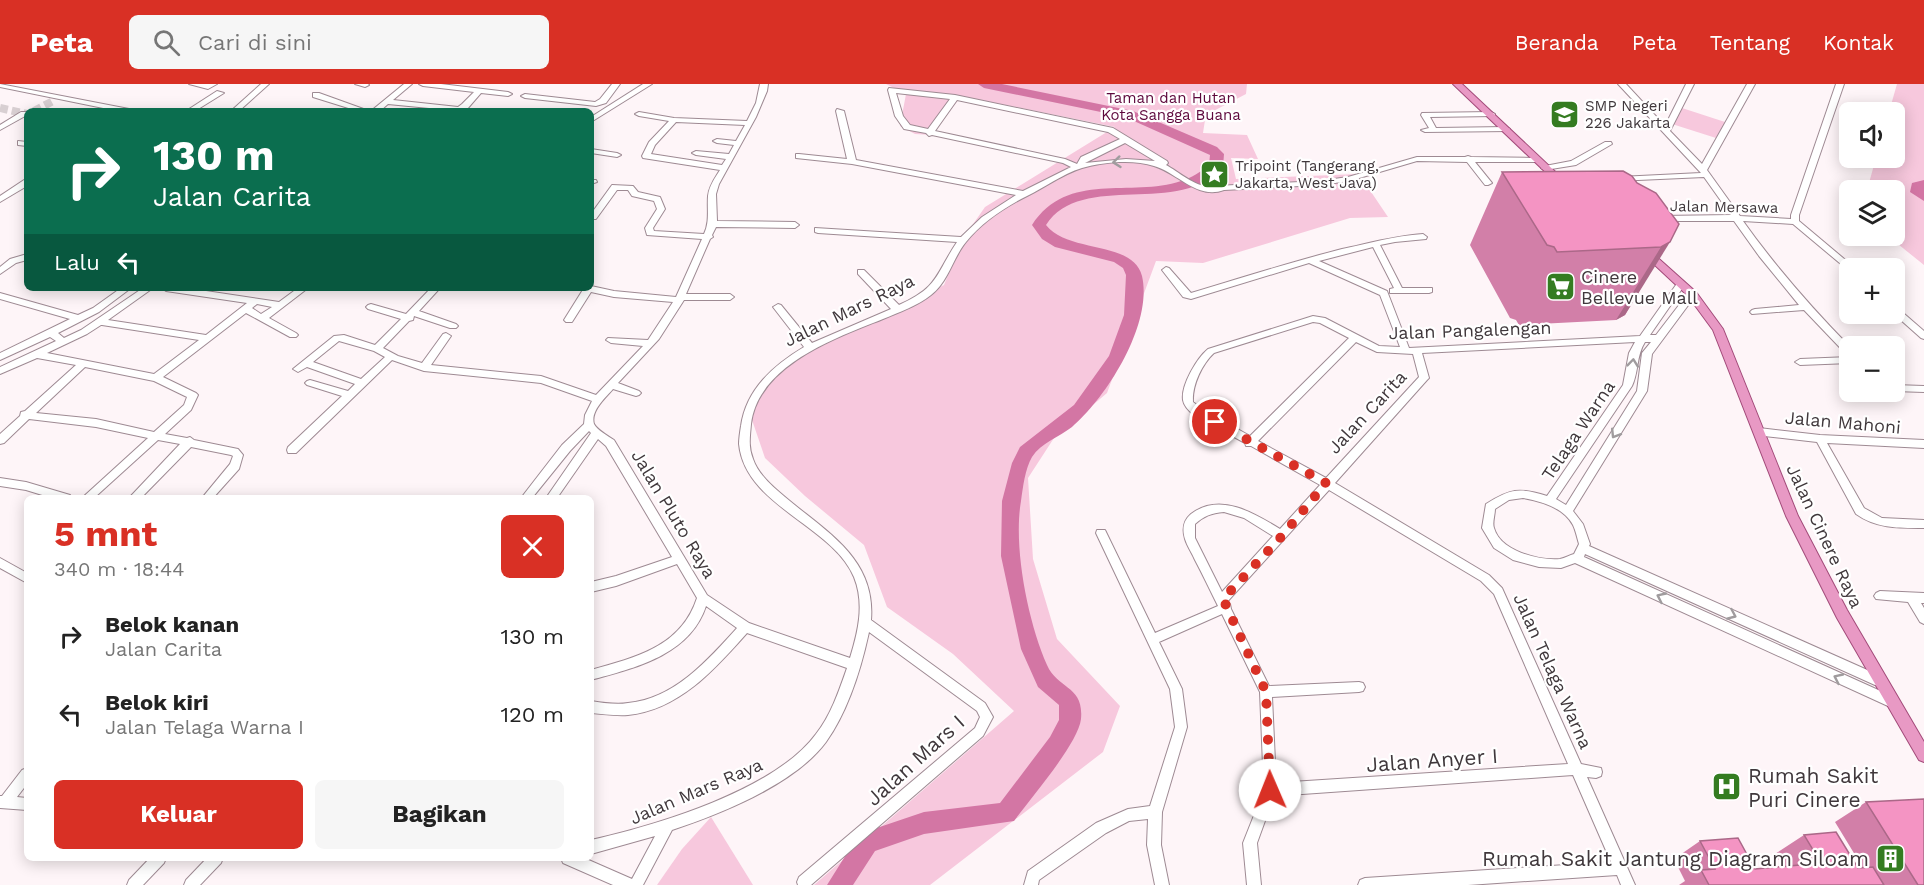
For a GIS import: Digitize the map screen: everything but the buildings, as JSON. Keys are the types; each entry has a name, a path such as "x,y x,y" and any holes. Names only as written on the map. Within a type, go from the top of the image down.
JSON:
{"main road":[{"path":"1457,84 1506,129 1529,157 1567,187"},
{"name":"Jalan Cinere Raya","path":"1640,246 1692,294 1718,329 1792,516 1879,681 1924,755"}],"street":[{"path":"16,89 24,84"},
{"path":"193,84 208,87 213,84"},
{"path":"238,108 265,84"},
{"path":"379,108 408,84"},
{"path":"423,84 508,94"},
{"path":"525,96 596,104 603,101 616,84"},
{"path":"594,118 648,84"},
{"path":"593,429 588,417 598,399 651,343 679,298 709,237 713,224 712,194 749,123 764,91 764,84"},
{"path":"1622,84 1704,172 1733,218 1806,307 1839,342"},
{"path":"1667,130 1690,84"},
{"path":"1704,172 1751,84"},
{"path":"1839,258 1795,222 1795,215 1840,84"},
{"path":"0,85 56,99 111,108"},
{"path":"1078,167 1065,161 929,134 907,127 899,116 892,90 955,97 1088,124 1110,130 1125,140"},
{"path":"461,108 479,91"},
{"path":"195,108 220,93"},
{"path":"316,95 356,108"},
{"path":"929,134 955,97"},
{"path":"387,102 449,108"},
{"path":"840,111 852,162"},
{"path":"0,128 24,114"},
{"path":"639,114 674,120 709,119 749,123"},
{"path":"1491,114 1425,115 1429,130 1506,129"},
{"path":"674,120 652,144 646,156 725,168"},
{"name":"Jalan Mars Raya","path":"1078,167 1084,159 1125,140 1205,188 1221,189 1349,179 1417,159 1529,157"},
{"path":"717,141 738,143"},
{"path":"1545,168 1574,163 1608,144"},
{"path":"594,151 617,155"},
{"path":"696,153 731,157"},
{"path":"799,156 852,162 1026,194"},
{"path":"1468,158 1488,183"},
{"name":"Jalan Mars Raya","path":"594,846 668,827 765,784 793,767 820,739 854,665 866,623 867,599 855,567 835,544 766,487 751,465 744,446 747,412 762,385 780,364 809,346 898,310 936,286 963,240 986,217 1078,167 1134,161 1156,164 1182,175"},
{"path":"1608,179 1704,172"},
{"path":"0,199 24,184"},
{"path":"594,216 615,186 631,188 635,194 657,199 661,209 649,228 650,233 709,237"},
{"name":"Jalan Mersawa","path":"1652,220 1733,218 1795,222"},
{"path":"713,224 795,225"},
{"path":"818,230 963,240"},
{"path":"1166,270 1186,295 1191,296 1374,243 1423,237"},
{"path":"1374,243 1399,290"},
{"path":"0,271 13,261 24,258"},
{"path":"1310,260 1384,293 1399,290 1430,290"},
{"path":"861,272 871,285 898,310"},
{"name":"Telaga Warna","path":"1550,501 1627,386 1632,377 1632,358 1636,348 1645,339 1681,284"},
{"path":"594,289 614,294 679,298 730,297"},
{"path":"2,354 80,319 122,291"},
{"path":"0,370 102,322 145,291"},
{"path":"186,291 281,305"},
{"path":"263,317 300,291"},
{"path":"377,349 412,316 433,291"},
{"path":"569,320 587,291"},
{"path":"1384,293 1412,351"},
{"name":"Telaga Warna","path":"1567,512 1642,391 1645,381 1644,362 1692,294"},
{"path":"0,296 80,319"},
{"path":"156,378 255,301"},
{"path":"371,307 453,326"},
{"path":"778,307 809,346"},
{"path":"1755,312 1806,307"},
{"path":"246,309 293,335"},
{"path":"1905,318 1924,336"},
{"name":"Jalan Pangalengan","path":"1189,404 1187,395 1202,357 1211,351 1312,319 1322,320 1377,349 1412,351 1659,338"},
{"path":"102,322 208,338"},
{"path":"51,333 62,341"},
{"path":"424,368 446,336"},
{"path":"362,383 302,366 333,340 341,337 424,368 533,378 563,385 598,399"},
{"path":"1250,443 1355,338"},
{"path":"611,340 651,343"},
{"name":"Jalan Carita","path":"1154,639 1224,603 1326,483 1424,378 1412,351"},
{"path":"36,354 156,378 193,395 188,407 90,495"},
{"path":"292,450 390,357"},
{"path":"1800,362 1839,360"},
{"path":"0,440 83,364"},
{"path":"310,383 349,395"},
{"path":"612,386 636,393"},
{"path":"1905,388 1924,389"},
{"name":"Jalan Telaga Warna","path":"1189,404 1198,412 1250,443 1326,483 1485,578 1498,591 1628,885"},
{"path":"26,415 157,434 234,452 238,455 235,466 210,495"},
{"path":"528,495 566,448 593,429"},
{"path":"553,495 593,429"},
{"name":"Jalan Pluto Raya","path":"593,429 610,442 703,598 745,627 854,665"},
{"name":"Jalan Mahoni","path":"1759,432 1820,439 1924,444"},
{"path":"1820,439 1860,511 1868,519 1882,523 1924,524"},
{"path":"137,495 190,441"},
{"path":"0,482 26,486 56,495"},
{"path":"1579,553 1581,530 1567,512 1550,501 1523,494 1500,498 1488,512 1491,532 1509,551 1526,561 1554,565 1579,553 1879,681"},
{"path":"1254,885 1250,843 1270,790 1266,692 1191,538 1189,522 1205,510 1233,508 1282,536"},
{"path":"1101,533 1154,639 1176,689 1181,727 1155,812 1155,845 1162,885"},
{"path":"1579,553 1892,702"},
{"path":"594,585 616,581 680,559"},
{"path":"0,563 24,576"},
{"path":"1880,596 1918,598 1924,619"},
{"path":"594,674 651,655 683,636 696,622 703,598"},
{"name":"Jalan Mars I","path":"804,882 979,732 987,717 981,707 866,623"},
{"path":"594,707 630,709 669,696 687,686 745,627"},
{"path":"1266,692 1359,687"},
{"name":"Jalan Anyer I","path":"1270,790 1577,769 1596,772"},
{"path":"3,802 24,778"},
{"path":"3,802 24,804"},
{"path":"1031,885 1033,876 1101,828 1128,815 1155,812"},
{"path":"636,885 668,827"},
{"path":"134,885 156,861"},
{"path":"191,885 213,861"},
{"path":"575,861 628,885"},
{"path":"1365,885 1620,868"}],"green space":[{"name":"Taman dan Hutan Kota Sangga Buana","path":"886,84 1247,84 1246,94 1200,118 1205,120 1203,133 1247,135 1258,159 1231,158 1236,179 1359,174 1388,217 1350,218 1203,263 1156,261 1107,393 1054,438 1028,478 1033,559 1057,639 1120,706 1103,752 930,885 814,885 1014,711 953,654 887,607 864,545 805,496 765,458 751,417 766,383 799,353 944,285 962,240 985,207 1115,127 961,96 932,135 915,134 900,126 906,94"},
{"path":"1897,84 1924,84 1924,265 1900,246 1905,246 1905,180 1870,180 1873,168 1905,168 1905,102 1892,102"},
{"path":"1682,108 1725,122 1716,138 1672,124"},
{"path":"711,817 753,885 657,885 682,849"}],"waterway":[{"path":"839,885 867,842 924,823 1006,813 1058,744 1070,721 1070,701 1045,681 1029,643 1013,575 1009,520 1020,467 1026,452 1034,443 1061,426 1080,409 1106,375 1117,356 1132,315 1135,294 1134,275 1129,265 1119,258 1060,243 1047,236 1039,225 1047,212 1061,203 1079,197 1099,193 1181,186 1197,180 1216,167 1217,154 1212,150 1177,137 1134,116 984,84"},
{"path":"1924,184 1917,186 1917,192 1924,197"}],"tunnel":[{"path":"40,108 53,101"},
{"path":"0,108 24,113"}],"place":[{"name":"SMP Negeri 226 Jakarta","path":"1564,115"},
{"name":"Tripoint (Tangerang, Jakarta, West Java)","path":"1214,175"},
{"name":"Cinere Bellevue Mall","path":"1560,286"},
{"name":"Rumah Sakit Puri Cinere","path":"1727,787"},
{"name":"Rumah Sakit Jantung Diagram Siloam","path":"1890,858"}],"route":[{"path":"1215,422 1326,483 1282,536 1223,599 1262,679 1266,692 1270,742 1270,790"}]}
